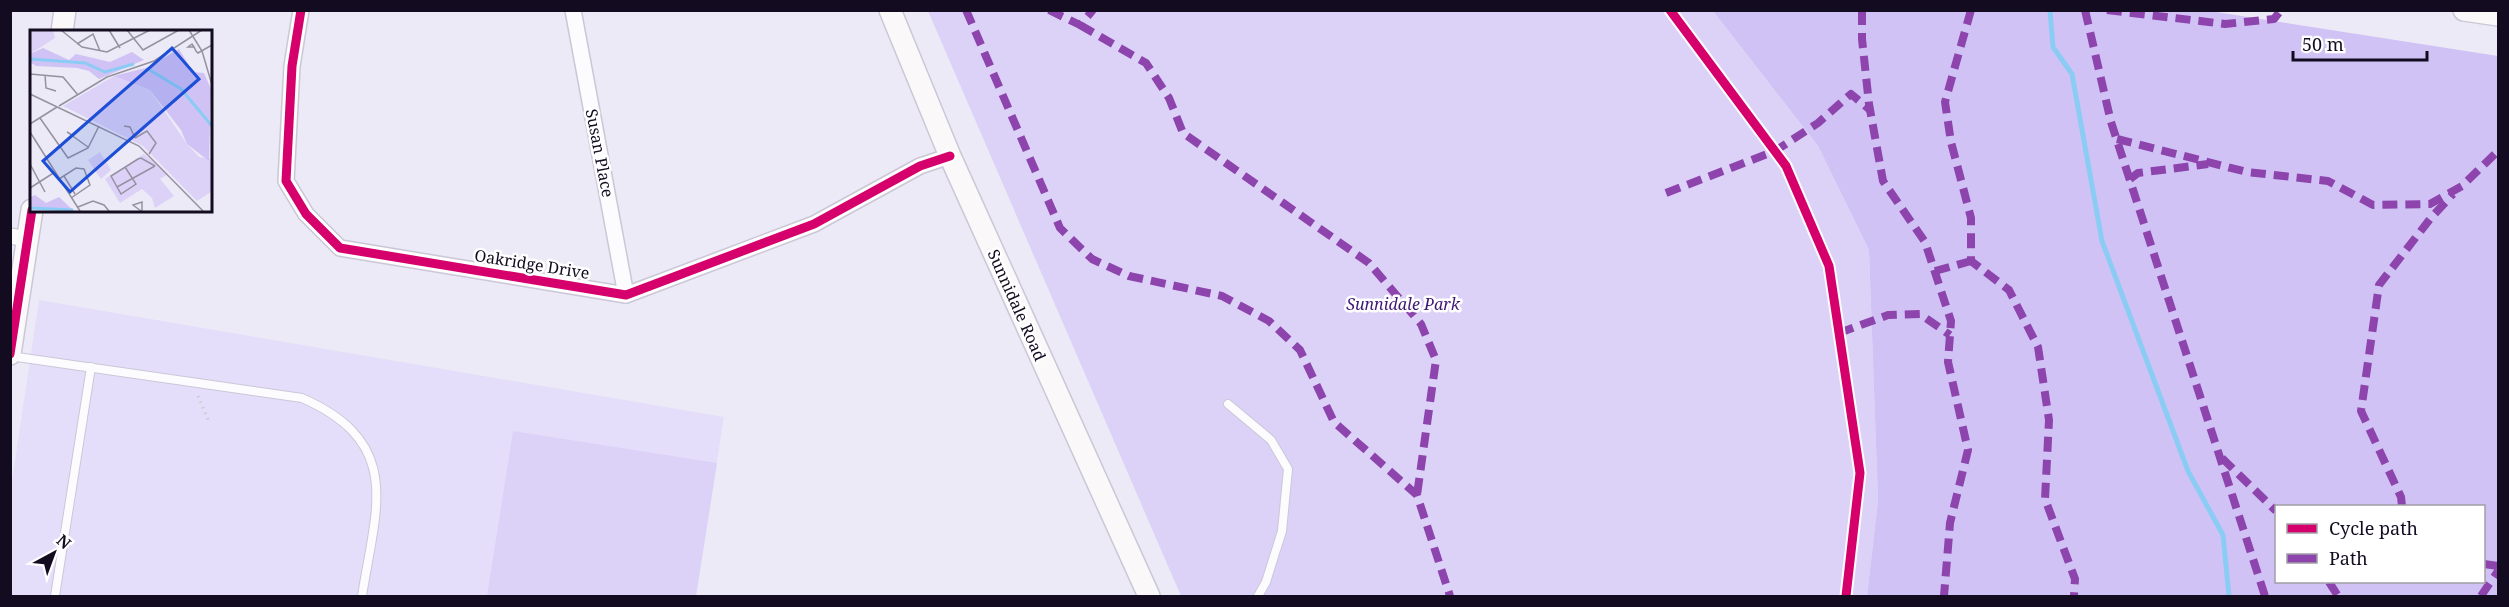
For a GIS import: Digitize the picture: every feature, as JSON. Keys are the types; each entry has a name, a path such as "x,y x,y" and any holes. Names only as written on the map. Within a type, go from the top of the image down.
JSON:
{"main road":[{"path":"62,30 65,10"},
{"name":"Sunnidale Road","path":"890,10 950,156 1149,597"},
{"path":"2464,10 2499,15"},
{"path":"10,355 19,237 31,212"}],"street":[{"name":"Oakridge Drive","path":"301,10 292,66 286,181 306,214 340,248 626,294 814,224 920,166 950,156"},
{"name":"Susan Place","path":"573,10 626,294"}],"lane":[{"path":"10,355 302,398 325,408 348,424 368,455 375,471 378,492 362,597"},
{"path":"55,597 91,367"},
{"path":"1228,404 1271,440 1288,469 1282,531 1266,582 1257,597"}],"path":[{"path":"192,382 209,422"}],"shaded area":[{"path":"1713,11 2210,11 2498,56 2498,596 1867,596 1878,501 1869,250 1818,146"},
{"path":"39,300 724,417 696,596 11,596 11,487"}],"green space":[{"name":"Sunnidale Park","path":"928,11 1713,11 1818,146 1869,250 1878,501 1867,596 1181,596"},
{"path":"513,431 717,463 696,596 487,596"}],"waterway":[{"path":"2050,10 2053,47 2072,74 2102,241 2188,471 2223,535 2229,596"}],"marked path":[{"path":"966,10 1060,228 1092,259 1129,276 1222,296 1269,321 1300,350 1334,422 1417,495 1450,596"},
{"path":"1049,10 1080,25 1093,10"},
{"path":"1862,10 1862,39 1869,104 1883,181 1925,242 1951,321 1948,362 1968,450 1950,523 1944,596"},
{"path":"1971,10 1945,102 1951,142 1971,218 1971,261 2009,290 2038,347 2049,420 2045,499 2075,579 2074,596"},
{"path":"2085,10 2111,122 2265,596"},
{"path":"2107,10 2225,24 2274,19 2281,10"},
{"path":"1080,25 1146,63 1169,98 1183,133 1369,263 1421,324 1436,360 1417,495"},
{"path":"1666,193 1775,151 1818,123 1851,94 1870,110"},
{"path":"2117,139 2247,172 2328,181 2373,205 2430,204 2462,186 2498,151"},
{"path":"2130,179 2138,173 2208,164"},
{"path":"2402,505 2401,497 2361,411 2379,285 2430,219 2453,194"},
{"path":"1935,271 1971,261"},
{"path":"1839,333 1888,315 1920,314 1950,335"},
{"path":"2222,458 2275,510"},
{"path":"2485,564 2498,566"},
{"path":"2481,596 2498,571"},
{"path":"2330,583 2338,596"}],"cycle path":[{"path":"301,10 292,66 286,181 306,214 340,248 626,295 814,224 920,166 950,156"},
{"path":"1670,10 1786,166 1829,266 1860,473 1846,596"},
{"path":"10,354 32,212"}]}
